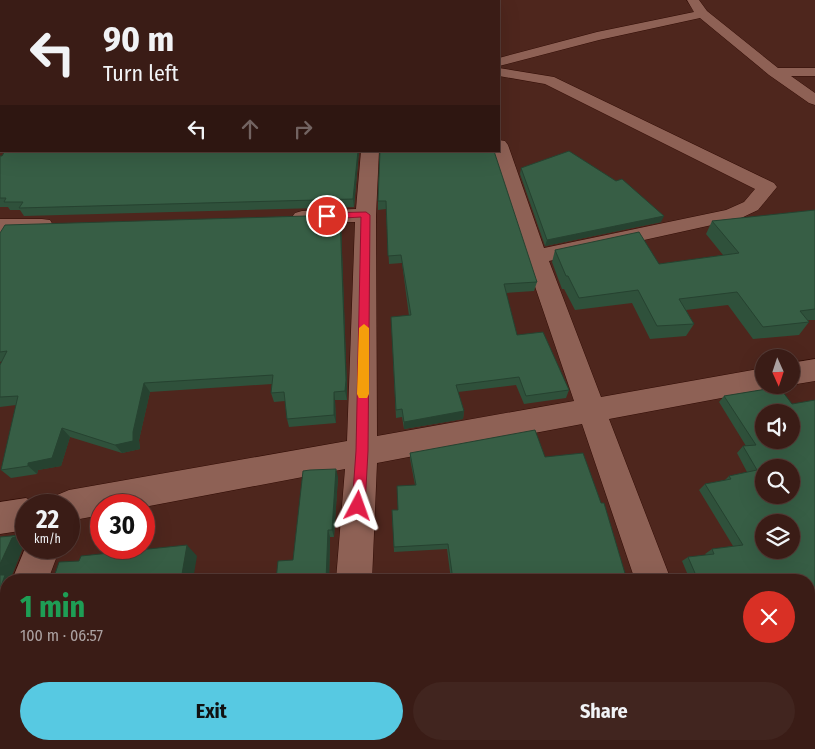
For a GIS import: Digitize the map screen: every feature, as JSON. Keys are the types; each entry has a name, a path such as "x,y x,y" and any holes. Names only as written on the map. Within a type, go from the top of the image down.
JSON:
{"street":[{"path":"693,0 702,14 774,72 815,100"},
{"path":"500,62 597,36 702,14"},
{"path":"500,72 549,80 767,186 751,206 732,215 536,257"},
{"path":"774,72 815,72"},
{"path":"500,148 536,257 651,574"},
{"path":"354,574 362,451 366,215 370,152"},
{"path":"287,217 366,215"},
{"path":"0,226 59,224"},
{"path":"800,372 815,370"},
{"path":"80,504 755,381"},
{"path":"0,518 15,516"},
{"path":"32,574 38,559"}],"building":[{"path":"569,151 616,181 622,179 664,216 547,240 521,168"},
{"path":"4,152 358,152 353,199 19,208 23,202 4,202 6,198 0,198 0,156"},
{"path":"380,152 494,152 537,282 504,284 517,335 543,332 569,390 526,396 519,377 456,385 464,411 404,422 402,409 396,410 391,317 411,315 401,255 388,256 386,201 378,201"},
{"path":"815,210 815,309 800,311 809,322 763,327 737,292 679,299 694,324 657,326 638,290 579,298 568,276 566,276 555,250 639,232 659,264 739,253 712,221"},
{"path":"340,215 346,380 345,391 334,392 334,415 287,419 284,392 271,393 273,375 144,383 133,432 133,441 115,445 62,428 52,458 28,463 28,466 1,470 18,396 0,397 0,365 7,351 0,352 0,233 5,225"},
{"path":"755,391 755,394 784,394 792,404 755,404 755,443 724,396"},
{"path":"815,400 815,574 695,574 688,557 714,554 712,549 743,545 705,484 731,479 729,476 755,470 755,504 800,504 800,459 755,459 755,467 743,446 755,445 755,449 800,449 800,404 792,404"},
{"path":"535,430 545,457 583,453 601,503 604,503 625,574 452,574 448,544 394,547 392,510 398,510 397,486 416,485 410,453"},
{"path":"336,469 332,530 328,530 326,574 277,574 278,561 293,560 303,471"},
{"path":"15,536 12,538 0,564 0,537"},
{"path":"187,545 182,574 55,574 59,562 79,561 81,556 90,555 90,559 155,559 155,548"}],"slow traffic":[{"path":"363,394 364,328"}],"route":[{"path":"327,216 366,215 362,451 358,506"}]}
